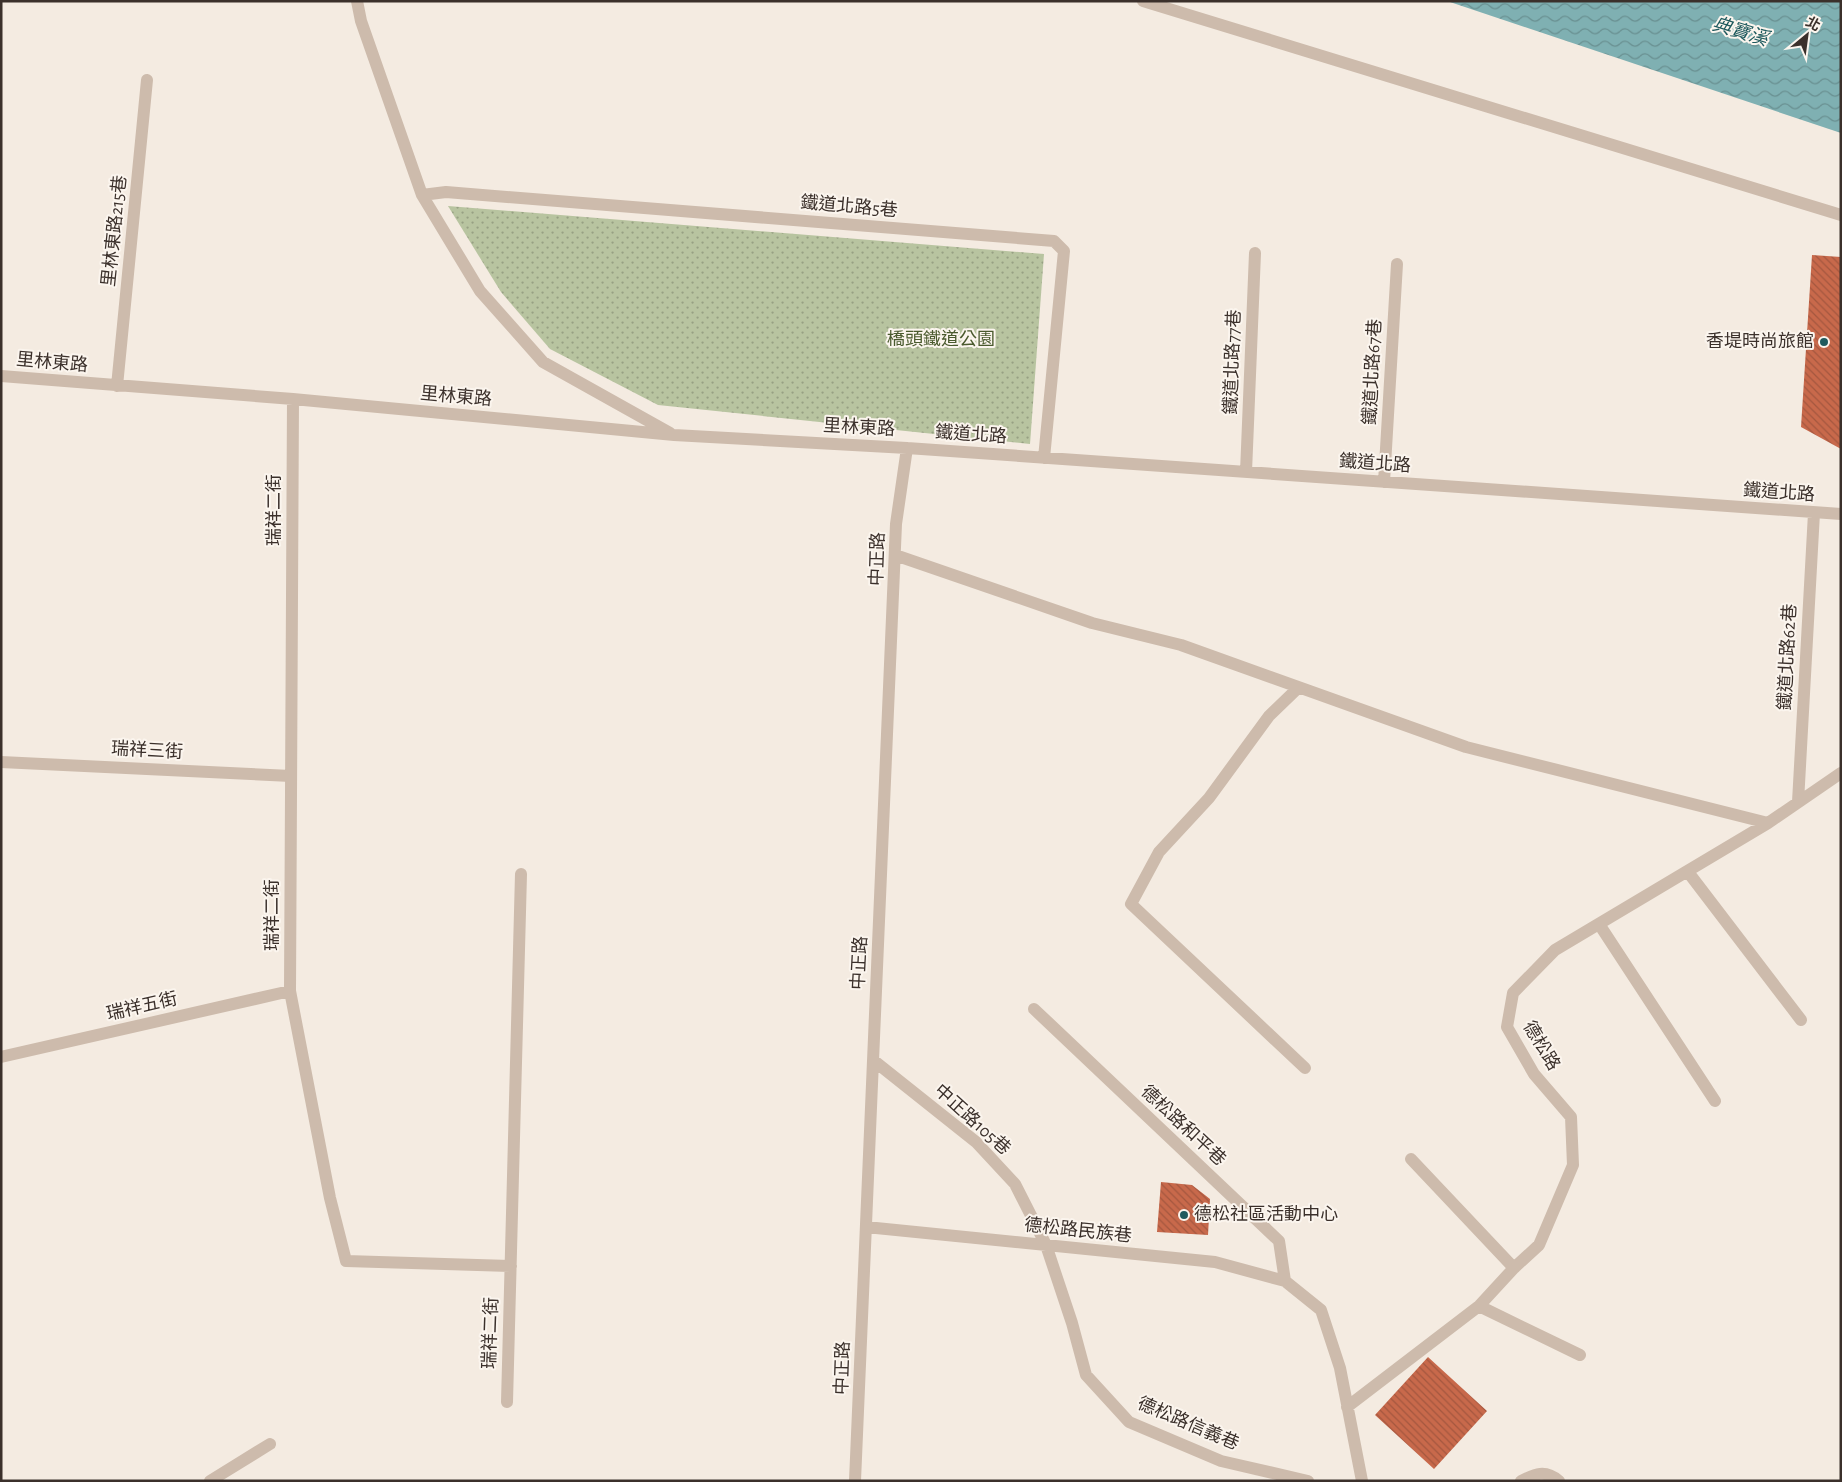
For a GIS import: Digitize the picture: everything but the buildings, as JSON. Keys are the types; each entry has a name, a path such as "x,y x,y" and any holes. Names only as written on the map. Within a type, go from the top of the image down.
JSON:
{"street":[{"path":"356,1 361,21 422,195 480,291 543,362 674,435"},
{"path":"1143,1 1841,215"},
{"name":"里林東路215巷","path":"117,386 147,80"},
{"name":"鐵道北路5巷","path":"422,195 446,192 1054,241 1064,251 1044,458"},
{"name":"鐵道北路77巷","path":"1246,472 1255,253"},
{"name":"鐵道北路67巷","path":"1384,482 1397,264"},
{"name":"里林東路","path":"1,376 293,399 674,435 907,448"},
{"name":"瑞祥二街","path":"293,399 290,991 330,1198 346,1261 511,1266"},
{"name":"鐵道北路","path":"907,448 1841,514"},
{"name":"中正路","path":"855,1481 897,510 907,448"},
{"name":"鐵道北路62巷","path":"1798,802 1814,513"},
{"path":"896,554 1092,623 1182,645 1466,748 1768,823"},
{"path":"1298,688 1269,716 1210,798 1159,852 1131,904 1305,1068"},
{"name":"瑞祥三街","path":"1,762 291,776"},
{"name":"德松路","path":"1347,1407 1479,1306 1514,1268 1539,1245 1574,1165 1571,1117 1534,1074 1507,1027 1513,993 1554,950 1768,823 1841,773"},
{"path":"1688,872 1801,1020"},
{"name":"瑞祥二街","path":"507,1402 521,874"},
{"path":"1599,924 1715,1100"},
{"name":"瑞祥五街","path":"1,1056 290,991"},
{"name":"德松路和平巷","path":"1034,1009 1279,1241 1285,1281"},
{"name":"中正路105巷","path":"873,1060 976,1142 1015,1184 1046,1245"},
{"path":"1411,1159 1514,1268"},
{"name":"德松路民族巷","path":"866,1227 1215,1262 1285,1281"},
{"name":"德松路信義巷","path":"1046,1245 1072,1322 1086,1375 1130,1422 1221,1461 1308,1481"},
{"path":"1285,1281 1321,1310 1340,1368 1362,1481"},
{"path":"1479,1306 1580,1355"},
{"path":"210,1481 270,1444"},
{"path":"1520,1481 1536,1474 1546,1473 1558,1481"}],"green space":[{"name":"橋頭鐵道公園","path":"448,206 1044,254 1030,444 658,405 550,349 501,292"}],"water":[{"name":"典寶溪","path":"1447,1 1841,1 1841,133"}],"place":[{"name":"香堤時尚旅館","path":"1824,342"},
{"name":"德松社區活動中心","path":"1184,1215"}]}
